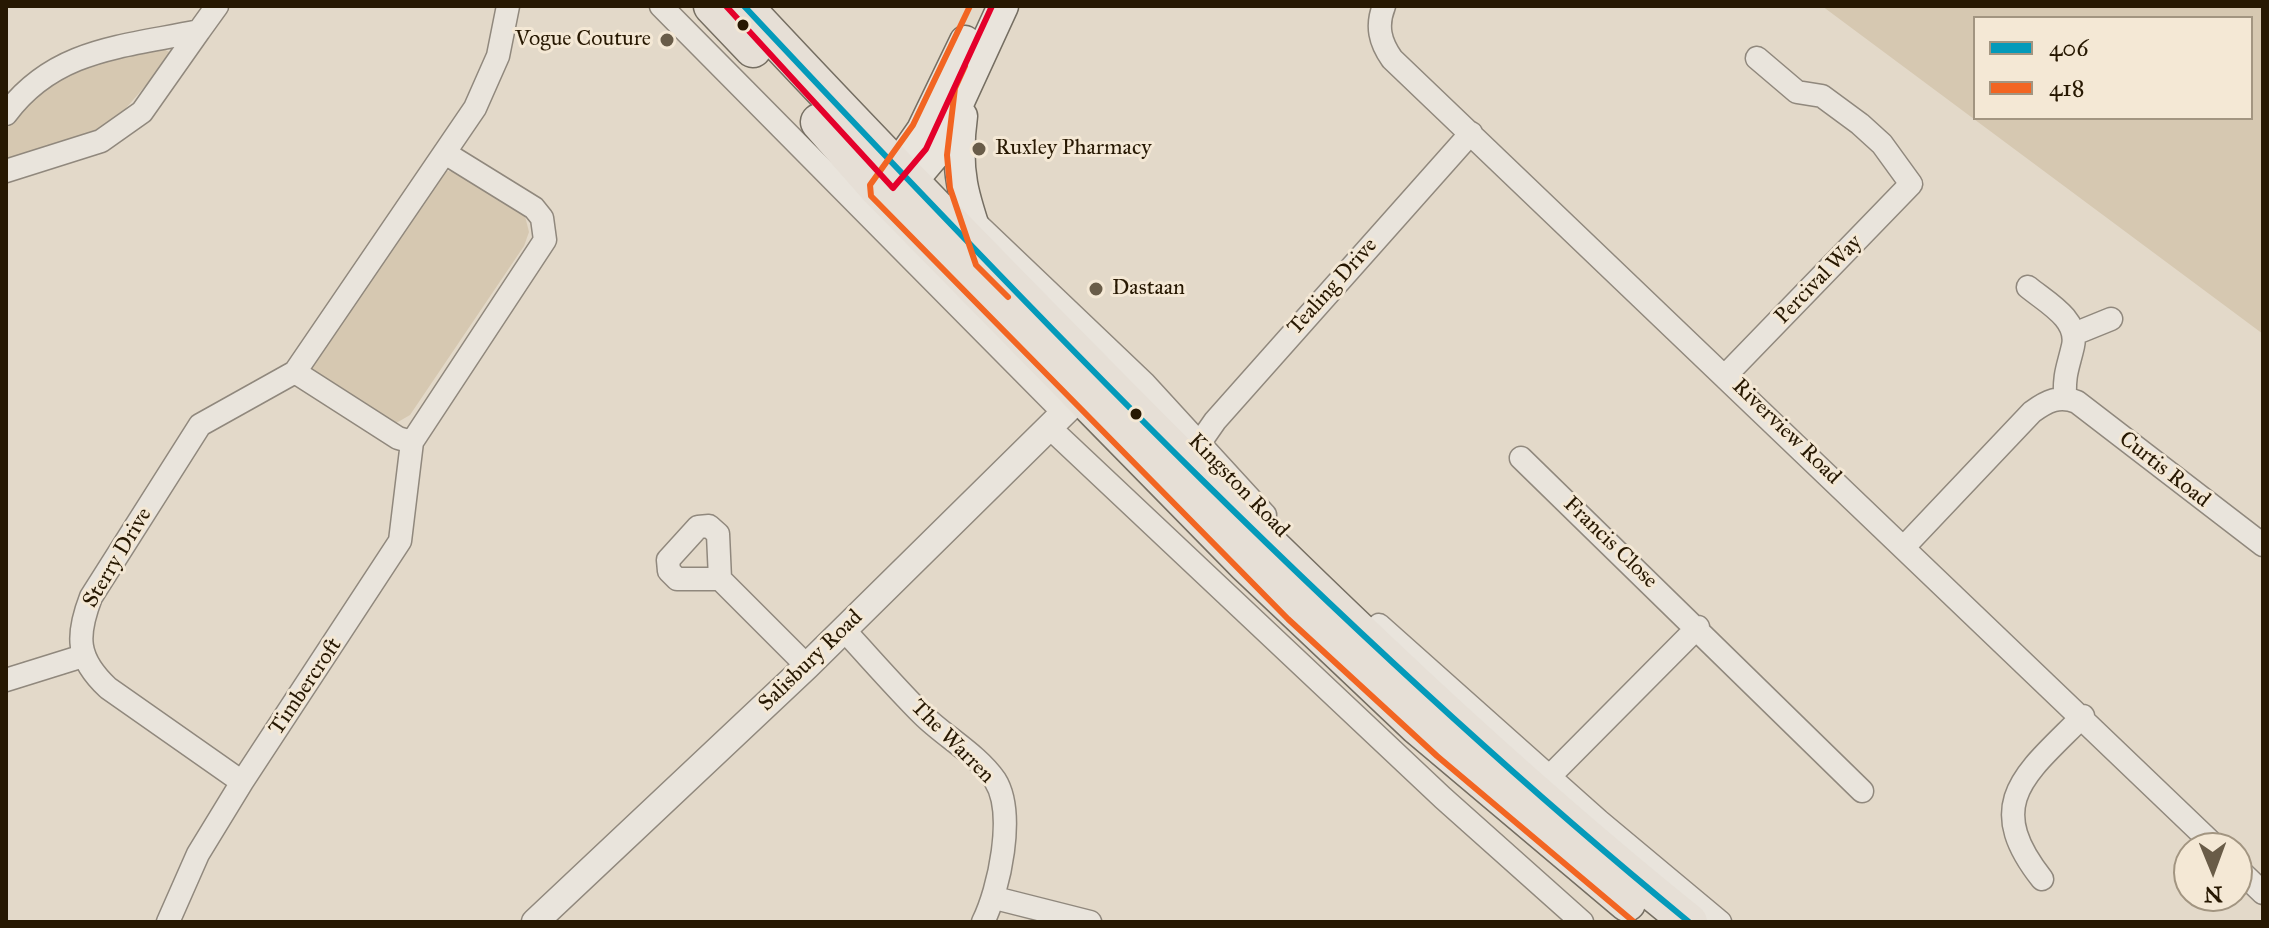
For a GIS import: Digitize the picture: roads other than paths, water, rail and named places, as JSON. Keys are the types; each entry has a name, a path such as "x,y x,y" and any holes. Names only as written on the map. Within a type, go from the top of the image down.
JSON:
{"highway":[{"name":"Kingston Road","path":"712,6 894,187 985,260 1268,546 1368,641 1546,804 1689,922"},
{"name":"Kingston Road","path":"744,6 894,187 1065,411 1246,564 1406,715 1551,843 1650,922"}],"main road":[{"path":"894,187 981,6"},
{"path":"894,187 935,154 1003,6"},
{"path":"965,90 957,156 960,186 985,260"}],"street":[{"path":"6,171 101,141 142,112 217,6"},
{"path":"412,442 398,438 295,372 445,153 488,84 508,6"},
{"path":"661,6 1065,411 1443,798 1582,922"},
{"name":"Riverview Road","path":"1384,6 1378,24 1385,48 2201,832"},
{"path":"6,114 21,94 54,68 87,53 199,31"},
{"name":"Percival Way","path":"1726,375 1911,184 1882,144 1860,124 1822,96 1797,92 1757,58"},
{"name":"Tealing Drive","path":"1199,444 1215,421 1471,133"},
{"name":"Timbercroft","path":"168,922 198,854 400,541 412,442 545,240 542,218 534,208 445,153"},
{"name":"Kingston Road","path":"971,218 1134,373 1325,575 1549,777 1720,922"},
{"path":"1905,546 2032,412 2044,403 2065,398 2064,377 2074,334 2065,318 2028,287"},
{"path":"2074,334 2111,319"},
{"name":"Sterry Drive","path":"83,656 80,625 91,597 200,425 295,372"},
{"name":"Curtis Road","path":"2065,398 2077,402 2263,545"},
{"name":"Salisbury Road","path":"535,922 553,909 807,666 1065,411"},
{"name":"Francis Close","path":"1521,458 1698,627 1862,791"},
{"path":"720,579 807,666"},
{"path":"1549,777 1698,627"},
{"name":"The Warren","path":"844,630 923,715 995,781 1003,809 1002,856 995,898 983,922"},
{"path":"6,680 83,656 91,672 108,688 242,782"},
{"path":"2042,879 2020,847 2014,829 2015,794 2024,778 2083,716"},
{"path":"995,898 1090,922"}],"place":[{"name":"Vogue Couture","path":"667,40"},
{"name":"Ruxley Pharmacy","path":"979,149"},
{"name":"Dastaan","path":"1096,289"}]}
